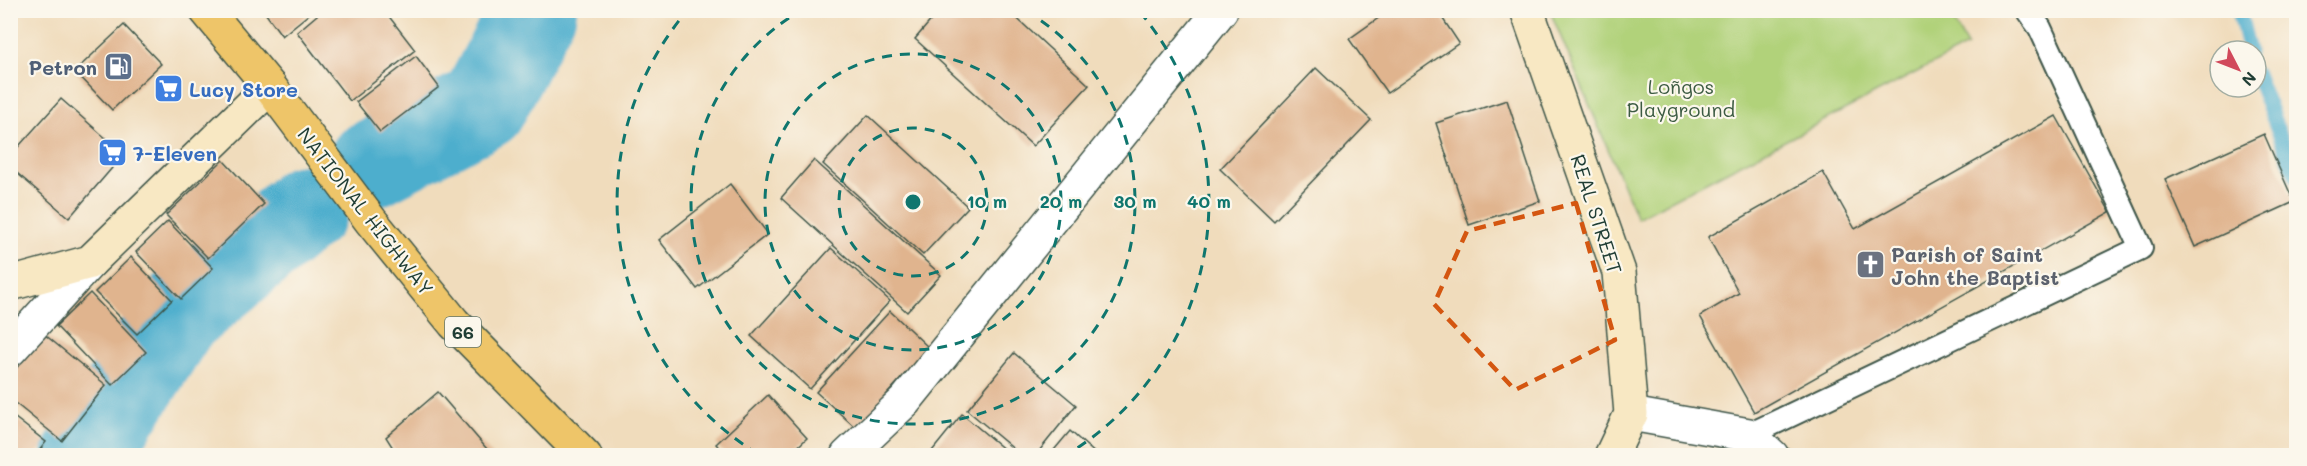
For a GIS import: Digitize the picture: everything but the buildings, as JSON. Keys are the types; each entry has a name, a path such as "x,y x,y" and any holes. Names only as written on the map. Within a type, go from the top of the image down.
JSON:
{"main road":[{"name":"NATIONAL HIGHWAY","path":"206,10 270,87 343,184 454,323 585,456"}],"street":[{"path":"847,456 905,401 1221,10"},
{"name":"REAL STREET","path":"1527,10 1619,272 1631,414"},
{"path":"10,350 90,262 270,87"},
{"path":"10,284 90,262"},
{"path":"1611,456 1631,414 1760,445"}],"lane":[{"path":"1760,445 2141,248 2040,27 2027,10"}],"highlighted area":[{"path":"1576,203 1615,340 1515,390 1434,304 1467,231"}],"green space":[{"name":"Loñgos Playground","path":"1550,11 1948,11 1967,46 1637,218"}],"waterway":[{"path":"371,164 483,106 533,10"},
{"path":"2239,10 2246,39"},
{"path":"2266,99 2296,176"},
{"path":"86,456 176,316 304,209"}],"place":[{"name":"Petron","path":"118,67"},
{"name":"Lucy Store","path":"168,89"},
{"name":"7-Eleven","path":"112,153"},
{"name":"Parish of Saint John the Baptist","path":"1870,265"}]}
